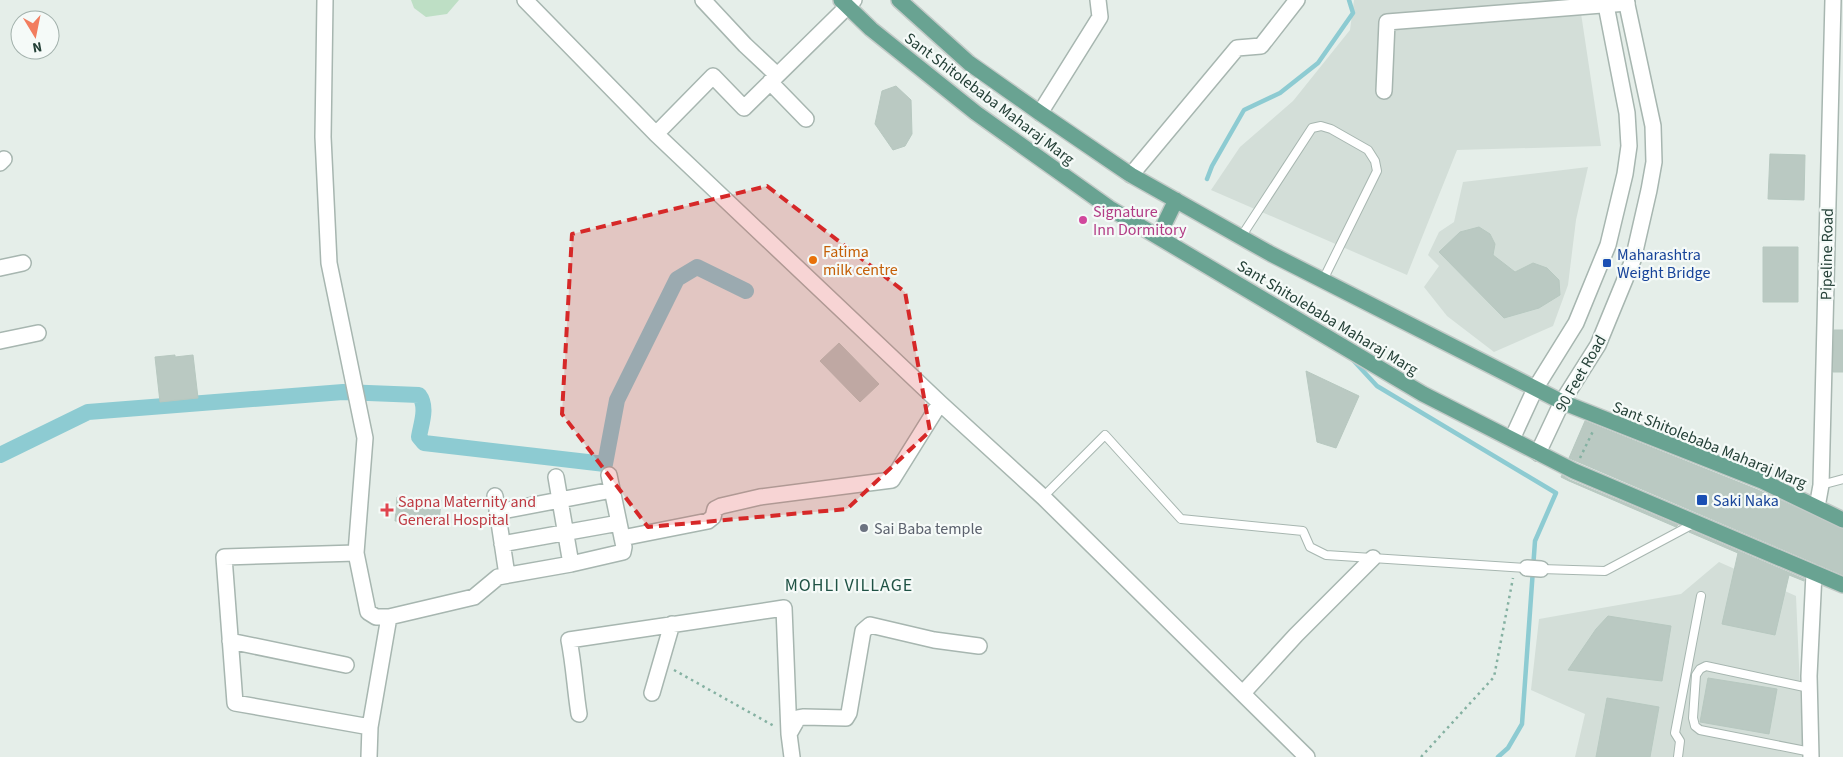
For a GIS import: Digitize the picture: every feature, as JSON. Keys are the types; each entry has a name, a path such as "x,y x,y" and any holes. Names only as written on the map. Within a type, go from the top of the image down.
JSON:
{"main road":[{"name":"Sant Shitolebaba Maharaj Marg","path":"899,0 969,63 1040,114 1131,175 1241,237 1562,402 1762,481 1843,520"},
{"name":"Sant Shitolebaba Maharaj Marg","path":"847,2 871,29 976,113 1111,208 1423,394 1574,471 1843,585"},
{"path":"1158,236 1176,200"}],"street":[{"path":"325,0 323,137 329,263 365,438 356,553 368,612 376,617 390,618 474,597 498,577 571,564 623,552 621,530 609,475"},
{"path":"525,0 656,134 940,403 1044,497 1307,757"},
{"path":"704,0 774,79 806,120"},
{"path":"1040,114 1100,17 1098,0"},
{"path":"1131,175 1237,48 1261,46 1297,0"},
{"name":"Pipeline Road","path":"1818,507 1821,485 1833,0"},
{"path":"1384,91 1387,22 1627,1"},
{"name":"90 Feet Road","path":"1538,453 1562,402 1598,345 1633,260 1649,190 1654,162 1653,126 1627,1"},
{"path":"656,134 713,76 744,108 847,2"},
{"name":"90 Feet Road","path":"1512,439 1535,389 1576,323 1608,244 1625,174 1629,146 1627,113 1605,2"},
{"path":"0,268 23,263"},
{"path":"0,341 38,333"},
{"path":"502,544 566,532 621,530 708,521 713,517 715,509 721,506 760,497 892,480 940,403"},
{"path":"556,477 571,564"},
{"path":"497,512 612,490"},
{"path":"495,496 507,575"},
{"path":"356,553 224,557 230,641 235,703 370,727"},
{"path":"1244,693 1296,635 1373,558"},
{"path":"1811,755 1809,688 1814,573"},
{"path":"579,714 569,640 784,608 789,734 792,757"},
{"path":"369,757 370,727 390,618"},
{"path":"652,693 672,624"},
{"path":"789,734 798,718 846,718 849,713 863,631 870,625 934,640 979,646"},
{"path":"230,641 346,665"}],"lane":[{"path":"1241,237 1312,128 1321,126 1331,128 1368,150 1375,161 1377,171 1323,280"},
{"path":"1044,497 1105,435 1181,519 1303,531 1310,547 1326,555 1605,571 1695,523"},
{"path":"1821,485 1843,479"},
{"path":"1678,757 1680,742 1675,733 1701,596"},
{"path":"1809,688 1706,666 1696,674 1693,718 1695,726 1700,730 1811,755"}],"path":[{"path":"1574,471 1596,424"},
{"path":"1422,757 1494,677 1528,568"},
{"path":"661,663 789,734"}],"highlighted area":[{"path":"767,186 905,292 930,431 847,509 648,527 562,414 572,234"}],"shaded area":[{"path":"1354,0 1579,0 1601,146 1457,150 1407,275 1211,190 1240,147 1293,101 1350,30"},
{"path":"1588,167 1576,220 1568,285 1553,326 1494,352 1447,316 1424,287 1439,266 1428,255 1439,232 1454,222 1463,182"},
{"path":"1719,562 1796,596 1803,757 1575,757 1585,714 1531,690 1539,619 1681,594"}],"green space":[{"path":"411,0 459,0 447,14 426,17 414,8"}],"building":[{"path":"896,86 911,100 912,134 905,146 893,150 875,124 882,91"},
{"path":"1770,154 1805,155 1804,200 1768,199"},
{"path":"1479,227 1490,234 1495,244 1493,255 1515,272 1533,263 1547,268 1559,280 1560,295 1539,308 1504,318 1439,252 1460,232"},
{"path":"1763,247 1798,247 1798,302 1763,302"},
{"path":"1834,330 1843,330 1843,372 1833,372"},
{"path":"839,343 879,384 860,402 820,361"},
{"path":"175,355 175,357 193,355 198,398 160,402 155,357"},
{"path":"1306,371 1359,396 1336,448 1317,442"},
{"name":"Saki Naka","path":"1585,421 1758,490 1843,529 1843,575 1569,458"},
{"path":"1562,475 1678,525 1676,527 1569,481 1561,477"},
{"path":"397,497 441,500 439,524 395,521"},
{"path":"1692,531 1804,579 1804,581 1789,575 1775,635 1722,624 1738,553 1689,532"},
{"path":"1608,616 1671,626 1662,681 1568,670 1596,629"},
{"path":"1708,678 1777,689 1769,734 1700,722"},
{"path":"1607,698 1659,707 1650,757 1596,757"}],"waterway":[{"path":"1207,179 1212,166 1244,110 1280,93 1318,63 1353,13 1349,0"},
{"path":"0,455 88,412 343,392 419,395 423,405 419,437 424,443 605,464 617,400 677,279 697,267 746,291"},
{"path":"1353,360 1377,386 1556,493 1535,541 1522,724 1508,748 1498,757"}],"place":[{"name":"Signature Inn Dormitory","path":"1083,220"},
{"name":"Fatima milk centre","path":"813,260"},
{"name":"Maharashtra Weight Bridge","path":"1607,263"},
{"name":"Saki Naka","path":"1702,500"},
{"name":"Sapna Maternity and General Hospital","path":"387,510"},
{"name":"Sai Baba temple","path":"864,528"}],"district":[{"name":"MOHLI VILLAGE","path":"849,585"}]}
